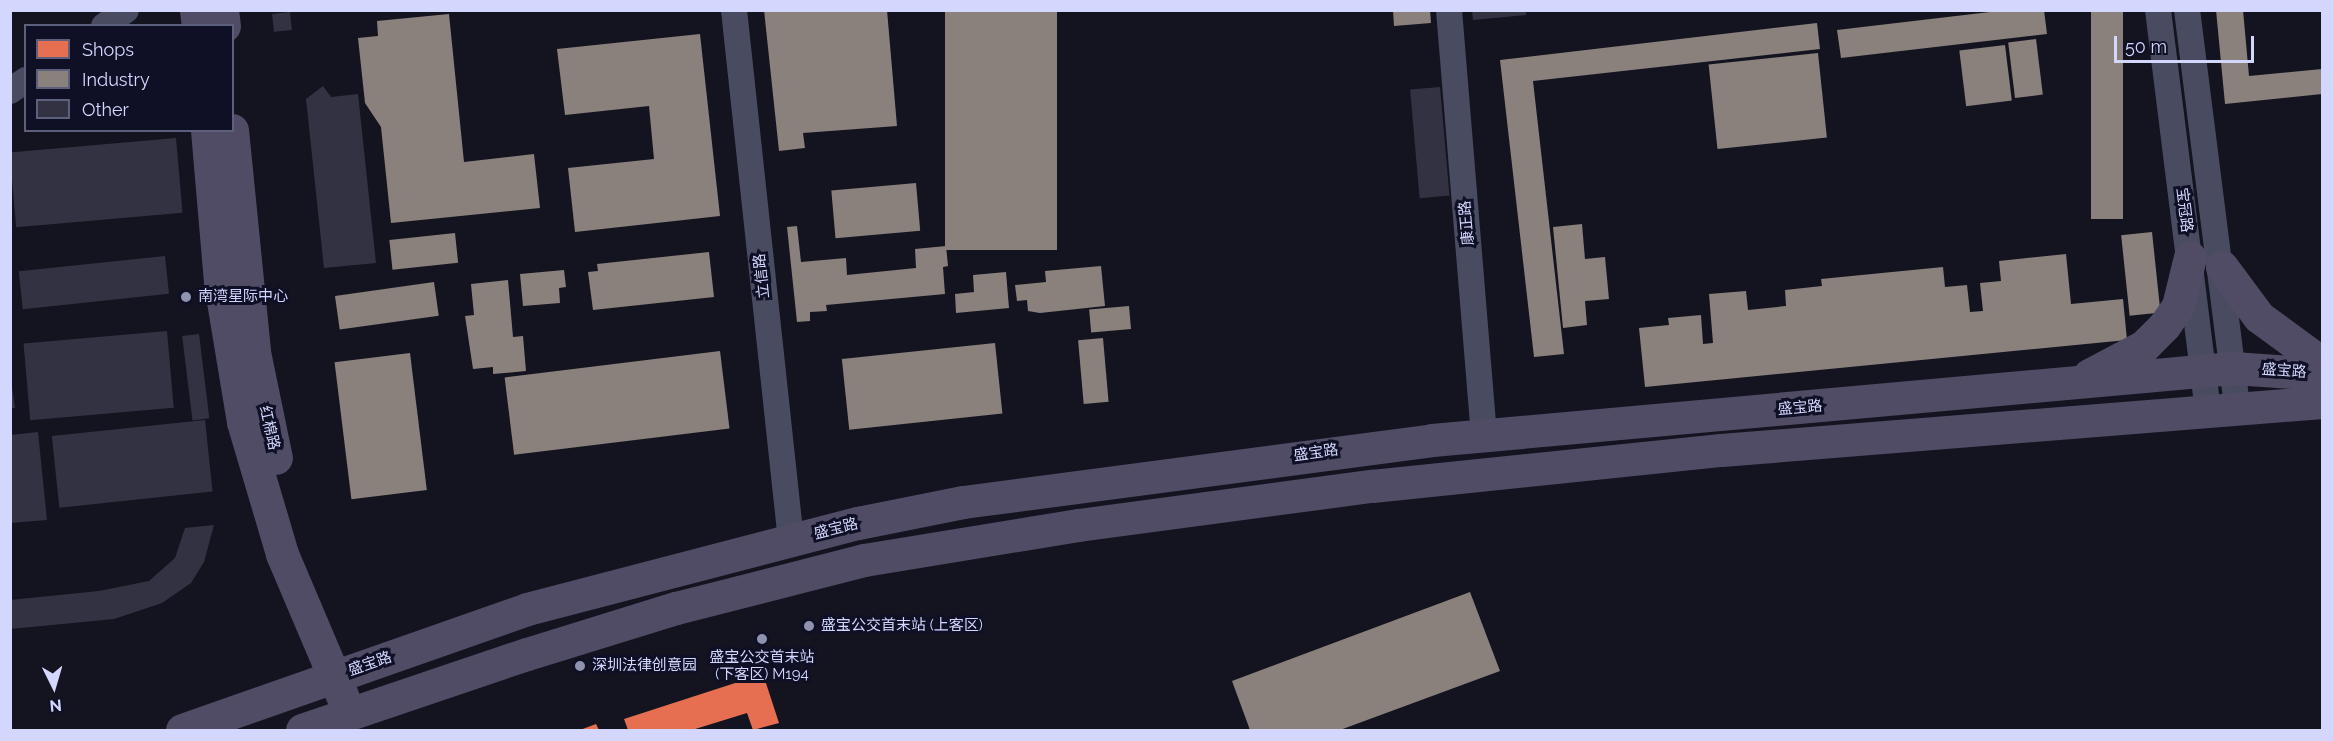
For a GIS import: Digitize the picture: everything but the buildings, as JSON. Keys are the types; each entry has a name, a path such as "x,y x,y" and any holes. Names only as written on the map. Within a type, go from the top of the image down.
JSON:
{"main road":[{"name":"红棉路","path":"207,132 220,283 243,422 282,554 344,673"},
{"name":"红棉路","path":"232,132 245,280 266,419 304,550 344,673 350,713"},
{"path":"2070,384 2121,361 2144,346 2163,326 2187,282 2190,256"},
{"path":"2222,267 2259,317 2322,363"},
{"name":"盛宝路","path":"344,673 527,609 790,541 973,500 1330,451 1484,435 2218,370 2322,374"},
{"name":"盛宝路","path":"350,713 687,605 864,560 1067,526 1372,486 1721,450 2322,402"},
{"path":"182,730 344,673"},
{"path":"302,730 350,713"}],"street":[{"path":"107,24 126,10"},
{"name":"立信路","path":"734,10 790,541"},
{"name":"康正路","path":"1449,10 1484,435"},
{"name":"宝冠路","path":"2158,10 2190,256 2218,370 2223,409"},
{"name":"宝冠路","path":"2187,10 2222,267 2218,370"},
{"path":"10,91 24,81"}],"place":[{"name":"南湾星际中心","path":"186,297"},
{"name":"盛宝公交首末站 (上客区)","path":"809,626"},
{"name":"盛宝公交首末站 (下客区) M194","path":"762,639"},
{"name":"深圳法律创意园","path":"580,666"}]}
